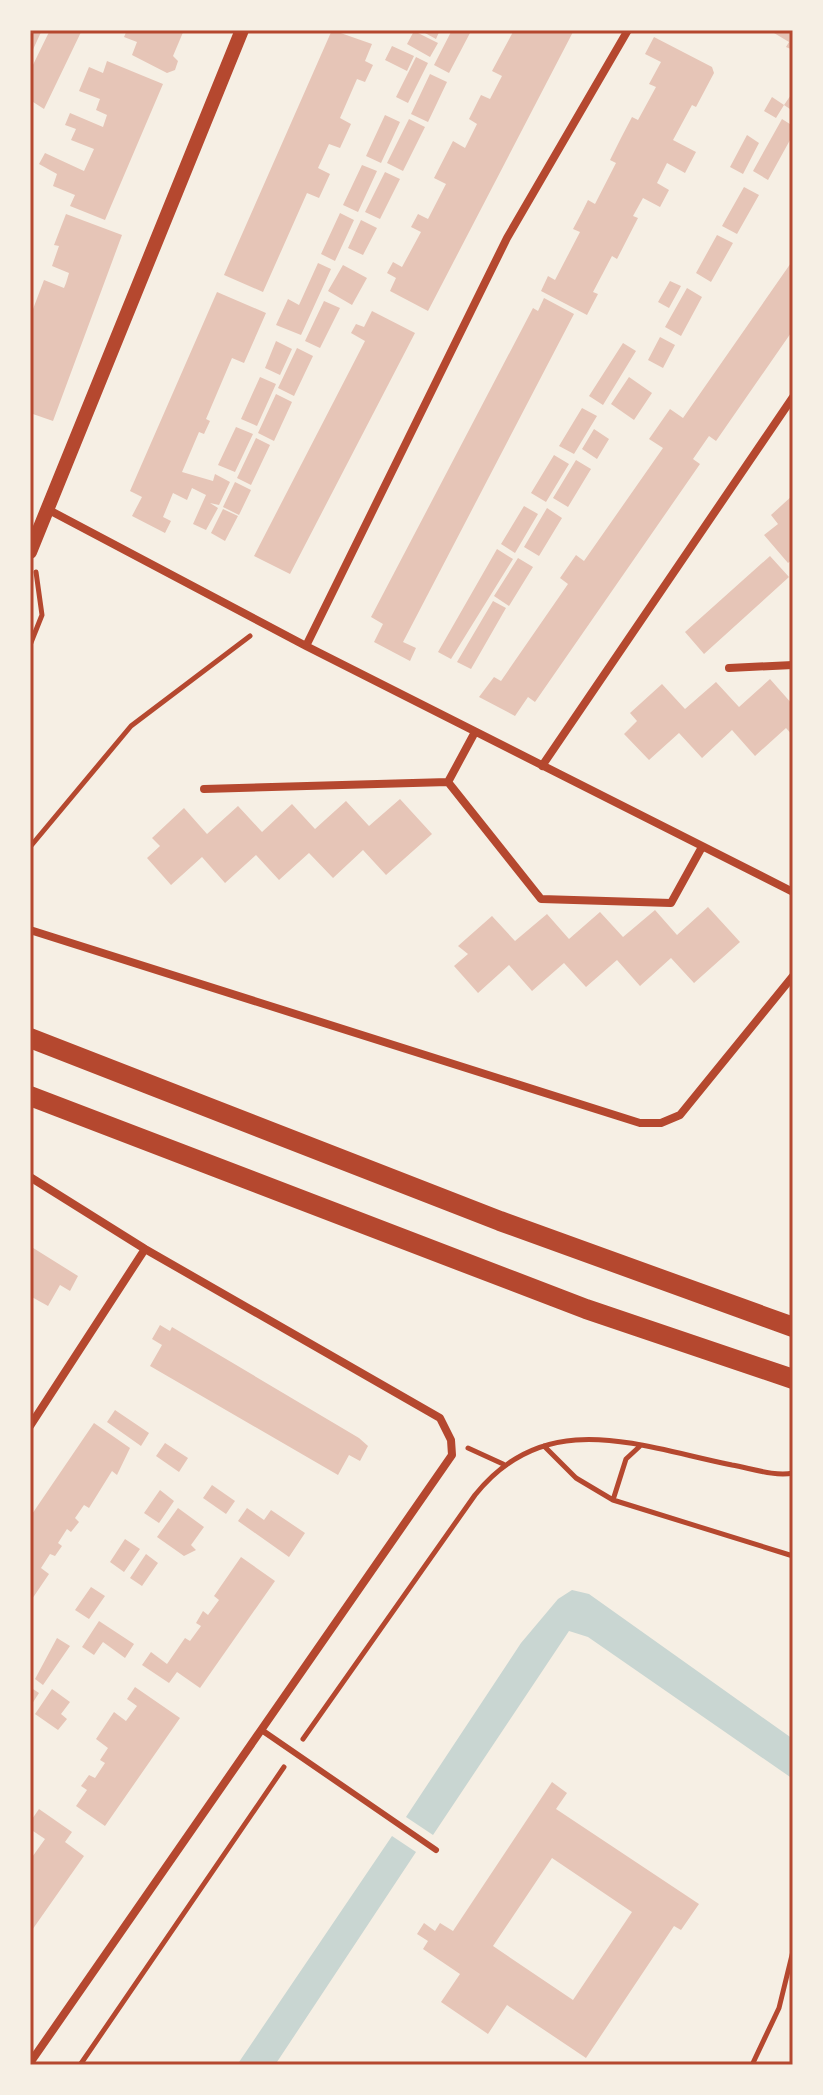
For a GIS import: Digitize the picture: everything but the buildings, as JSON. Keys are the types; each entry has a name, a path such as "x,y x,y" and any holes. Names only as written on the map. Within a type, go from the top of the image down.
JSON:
{"main road":[{"path":"30,1038 500,1221 793,1327"},
{"path":"30,1096 586,1309 793,1379"}],"street":[{"path":"31,548 242,30"},
{"path":"306,646 507,238 628,30"},
{"path":"542,766 793,397"},
{"path":"47,509 306,646 793,892"},
{"path":"729,668 793,665"},
{"path":"448,782 475,732"},
{"path":"448,782 541,899 671,903 702,847"},
{"path":"204,789 448,782"},
{"path":"30,930 640,1123 661,1123 680,1115 793,976"},
{"path":"30,1177 145,1249 440,1418 451,1440 452,1455 30,2063"},
{"path":"30,1426 145,1249"}],"lane":[{"path":"263,1731 436,1850"}],"path":[{"path":"30,645 42,615 31,548"},
{"path":"30,847 131,726 266,625"},
{"path":"30,836 37,839"},
{"path":"451,1440 504,1464 544,1445 595,1437 793,1473"},
{"path":"544,1445 576,1478 613,1500 793,1556"},
{"path":"613,1500 626,1459 640,1447"},
{"path":"752,2065 779,2008 793,1951"}],"shaded area":[{"path":"572,1590 589,1594 793,1739 793,1779 588,1637 569,1631 433,1835 406,1817 521,1643 558,1599"},
{"path":"392,1836 416,1852 275,2065 237,2065"}]}
